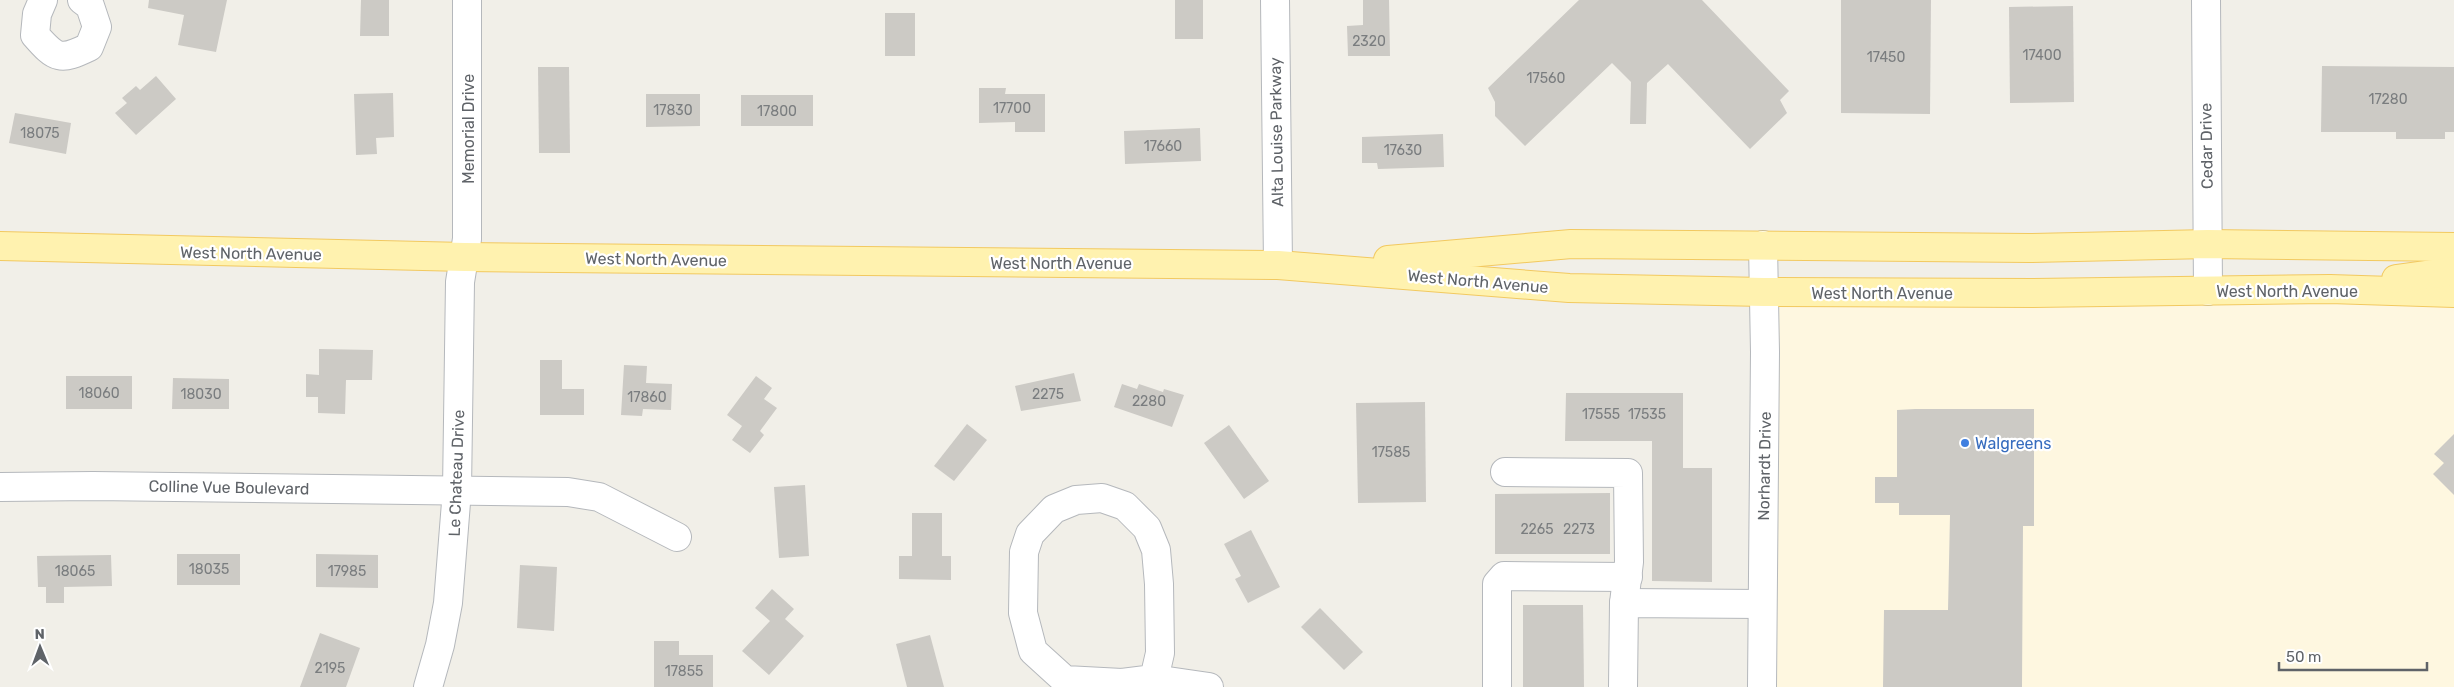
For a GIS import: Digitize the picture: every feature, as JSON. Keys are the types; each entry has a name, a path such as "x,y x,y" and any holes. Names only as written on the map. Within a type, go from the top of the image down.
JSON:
{"main road":[{"name":"West North Avenue","path":"1312,266 1571,244 2029,248 2208,244 2454,247"},
{"name":"West North Avenue","path":"0,246 465,257 1278,265 1312,266 1569,288 1764,292 2330,289 2454,292"},
{"path":"2330,289 2454,271"}],"street":[{"path":"43,0 37,14 35,35 51,53 68,57 89,47 97,27 90,6 82,0"},
{"name":"Memorial Drive","path":"465,257 467,238 469,102 467,0"},
{"name":"Alta Louise Parkway","path":"1274,0 1278,265"},
{"name":"Cedar Drive","path":"2206,0 2208,291"},
{"name":"Norhardt Drive","path":"1762,687 1763,245"},
{"name":"Le Chateau Drive","path":"428,687 440,645 448,603 457,490 460,282 465,257"},
{"path":"1505,472 1628,473 1623,687"},
{"name":"Colline Vue Boulevard","path":"0,487 93,486 568,492 599,497 677,537"},
{"path":"1154,679 1160,653 1158,633 1159,584 1156,550 1147,528 1125,506 1102,498 1076,500 1054,509 1030,534 1024,552 1023,613 1033,652 1065,680 1122,683 1154,679 1209,687"},
{"path":"1497,687 1497,584 1504,576 1762,604"}],"shaded area":[{"path":"1764,292 2454,293 2454,687 1762,687"}],"building":[{"path":"149,0 227,0 216,52 178,45 184,15 148,8"},
{"path":"361,0 389,0 389,36 360,36"},
{"path":"1175,0 1203,0 1203,39 1175,39"},
{"path":"1363,0 1389,0 1390,56 1348,56 1347,26 1363,25"},
{"path":"1579,0 1702,0 1789,91 1780,100 1787,113 1750,149 1668,64 1647,83 1646,124 1630,124 1631,82 1612,63 1525,146 1495,116 1495,102 1488,88"},
{"path":"1841,0 1931,0 1930,114 1841,113"},
{"path":"2073,6 2074,102 2010,103 2009,7"},
{"path":"885,13 915,13 915,56 885,56"},
{"path":"2322,66 2454,67 2454,132 2445,132 2445,139 2396,139 2396,132 2321,132"},
{"path":"538,67 569,67 570,153 539,153"},
{"path":"156,76 176,99 136,135 115,113 127,103 122,98 136,86 140,90"},
{"path":"979,88 1006,88 1005,94 1045,94 1045,132 1015,132 1015,122 979,123"},
{"path":"393,93 394,137 376,138 377,154 356,155 354,94"},
{"path":"646,94 700,94 700,126 646,127"},
{"path":"741,95 813,95 813,126 741,126"},
{"path":"15,113 71,123 66,154 9,143"},
{"path":"1200,128 1201,161 1125,164 1124,131"},
{"path":"1443,134 1444,167 1378,169 1377,163 1362,163 1362,137"},
{"path":"319,349 373,350 372,380 346,380 345,414 318,413 318,397 306,397 306,374 319,375"},
{"path":"540,360 562,360 562,389 584,389 584,415 540,415"},
{"path":"624,365 647,366 646,383 672,384 671,410 643,409 642,416 621,415"},
{"path":"1074,373 1081,401 1021,411 1015,386"},
{"path":"66,376 132,376 132,409 66,409"},
{"path":"756,376 772,388 764,399 777,408 760,431 764,435 750,453 732,440 742,426 727,415"},
{"path":"173,378 229,379 229,409 172,409"},
{"path":"1122,384 1137,389 1139,384 1163,392 1164,389 1184,395 1172,427 1114,407"},
{"path":"1566,393 1683,393 1683,468 1712,468 1712,582 1652,581 1652,441 1565,441"},
{"path":"1425,402 1426,502 1358,503 1356,403"},
{"path":"2034,409 2034,526 2023,526 2022,687 1883,687 1884,610 1948,610 1950,515 1899,515 1899,503 1875,503 1875,477 1897,477 1897,410"},
{"path":"967,424 987,440 954,481 934,466"},
{"path":"1229,425 1269,481 1244,499 1204,443"},
{"path":"2454,434 2454,495 2433,474 2444,463 2434,454"},
{"path":"805,485 809,556 779,558 774,487"},
{"path":"1610,493 1610,554 1495,554 1495,494"},
{"path":"912,513 942,513 942,556 951,556 951,580 899,579 899,556 912,556"},
{"path":"1251,530 1280,587 1248,603 1235,579 1241,576 1224,544"},
{"path":"177,554 240,554 240,585 177,585"},
{"path":"316,554 378,555 378,588 316,587"},
{"path":"111,555 112,586 64,587 64,603 46,603 46,587 38,587 37,556"},
{"path":"520,565 557,567 554,631 517,628"},
{"path":"772,589 794,609 785,619 804,636 769,675 742,651 770,621 755,608"},
{"path":"1523,605 1583,605 1584,687 1523,687"},
{"path":"1320,608 1363,652 1344,670 1301,627"},
{"path":"320,633 360,648 346,687 300,687"},
{"path":"930,635 944,687 907,687 896,644"},
{"path":"654,641 679,641 679,655 713,655 713,687 654,687"}],"place":[{"name":"Walgreens","path":"1965,443"}]}
